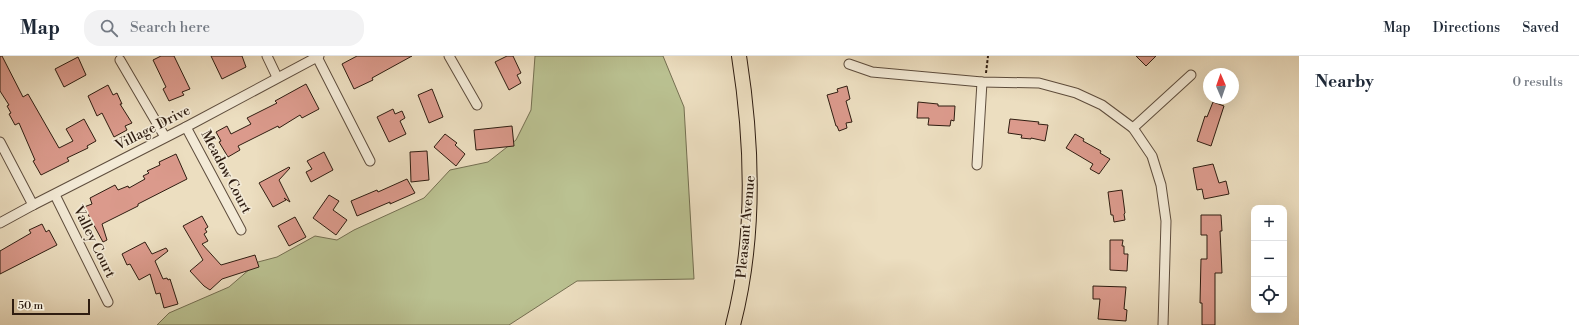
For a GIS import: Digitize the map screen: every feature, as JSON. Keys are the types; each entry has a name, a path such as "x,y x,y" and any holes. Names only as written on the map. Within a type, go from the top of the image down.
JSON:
{"main road":[{"name":"Pleasant Avenue","path":"733,325 746,250 751,198 750,142 745,90 739,56"}],"street":[{"path":"267,56 277,77"},
{"path":"449,56 477,105"},
{"path":"318,57 370,161"},
{"name":"Village Drive","path":"0,223 186,127 277,77 318,57"},
{"path":"120,60 165,137"},
{"path":"849,64 872,72 982,82 1039,83 1076,93 1102,105 1133,128 1152,156 1161,185 1166,221 1163,325"},
{"path":"1133,128 1191,75"},
{"path":"977,165 982,82"},
{"name":"Meadow Court","path":"186,127 241,230"},
{"path":"0,142 33,205"},
{"name":"Valley Court","path":"55,194 108,302"}],"path":[{"path":"982,82 986,73 988,56"}],"green space":[{"path":"535,56 663,56 684,107 694,279 577,281 509,325 157,325 169,313 229,287 258,262 277,257 315,236 337,240 354,230 424,198 450,170 488,162 516,140 531,110"}],"building":[{"path":"0,56 2,56 23,97 28,94 59,148 73,141 66,129 84,119 96,141 87,146 88,148 67,158 69,161 41,175 33,161 35,160 19,123 15,125 9,114 11,113 7,106 9,105 0,91"},
{"path":"161,56 174,56 190,89 182,92 184,95 169,101 163,89 166,87 153,60"},
{"path":"211,56 242,56 246,67 222,79"},
{"path":"357,56 412,56 372,78 373,80 354,89 342,64"},
{"path":"507,56 513,56 521,73 517,75 521,83 509,90 495,62"},
{"path":"1136,56 1156,56 1146,66"},
{"path":"78,57 86,75 64,87 55,69"},
{"path":"306,84 319,109 302,118 300,115 279,128 278,126 238,146 240,150 228,157 219,142 221,141 216,132 227,126 231,134 251,124 247,118 277,103 275,101"},
{"path":"108,85 113,95 117,93 122,104 120,104 132,123 125,126 127,130 114,137 102,113 97,116 88,96"},
{"path":"847,86 850,99 846,101 852,122 846,123 847,128 839,131 836,126 827,95 838,92 837,89"},
{"path":"432,89 443,117 429,123 418,95"},
{"path":"918,102 938,104 938,106 955,106 954,121 951,120 950,126 928,125 929,118 917,118"},
{"path":"1212,104 1224,106 1211,146 1197,141 1205,116 1207,117"},
{"path":"393,109 395,114 402,111 405,118 400,121 406,134 389,142 377,117"},
{"path":"1010,119 1039,122 1038,124 1048,125 1045,141 1031,138 1021,138 1022,135 1008,133"},
{"path":"512,126 514,146 476,150 474,130"},
{"path":"445,134 457,143 455,145 465,154 456,166 434,147"},
{"path":"1075,134 1084,139 1083,141 1101,151 1100,153 1110,159 1099,174 1090,169 1093,164 1066,148"},
{"path":"427,151 429,180 411,182 410,152"},
{"path":"324,152 333,170 311,182 306,172 312,169 307,161"},
{"path":"176,154 187,179 102,224 107,240 103,242 84,207 92,204 90,198 115,185 118,190 128,186 129,188 145,179 143,176 149,173 147,171 160,165 159,162"},
{"path":"1213,164 1219,183 1226,181 1229,194 1204,199 1202,189 1197,190 1193,168"},
{"path":"289,167 290,168 279,180 290,202 284,198 286,200 273,207 259,183"},
{"path":"407,179 415,193 357,216 351,201 377,190 378,192"},
{"path":"1122,190 1125,220 1114,222 1113,215 1111,215 1108,192"},
{"path":"329,195 339,201 333,210 347,220 336,235 313,218"},
{"path":"1201,215 1221,215 1222,231 1220,231 1222,273 1215,273 1215,325 1202,325 1202,303 1200,303 1201,259 1207,259 1207,235 1201,235"},
{"path":"202,216 208,227 205,229 207,232 204,234 208,241 202,244 221,265 255,255 259,267 222,279 210,290 204,286 190,271 203,260 183,226"},
{"path":"295,217 306,237 289,246 278,226"},
{"path":"42,224 46,232 49,230 57,245 0,274 0,251 31,233 29,230"},
{"path":"1110,240 1123,240 1122,246 1124,246 1124,254 1128,254 1127,271 1110,270"},
{"path":"145,242 152,254 166,248 168,251 155,261 163,279 170,279 178,304 164,308 160,293 156,294 150,274 139,280 130,264 127,265 122,254"},
{"path":"1093,286 1126,287 1124,309 1127,310 1126,321 1098,319 1100,299 1093,299"}]}
